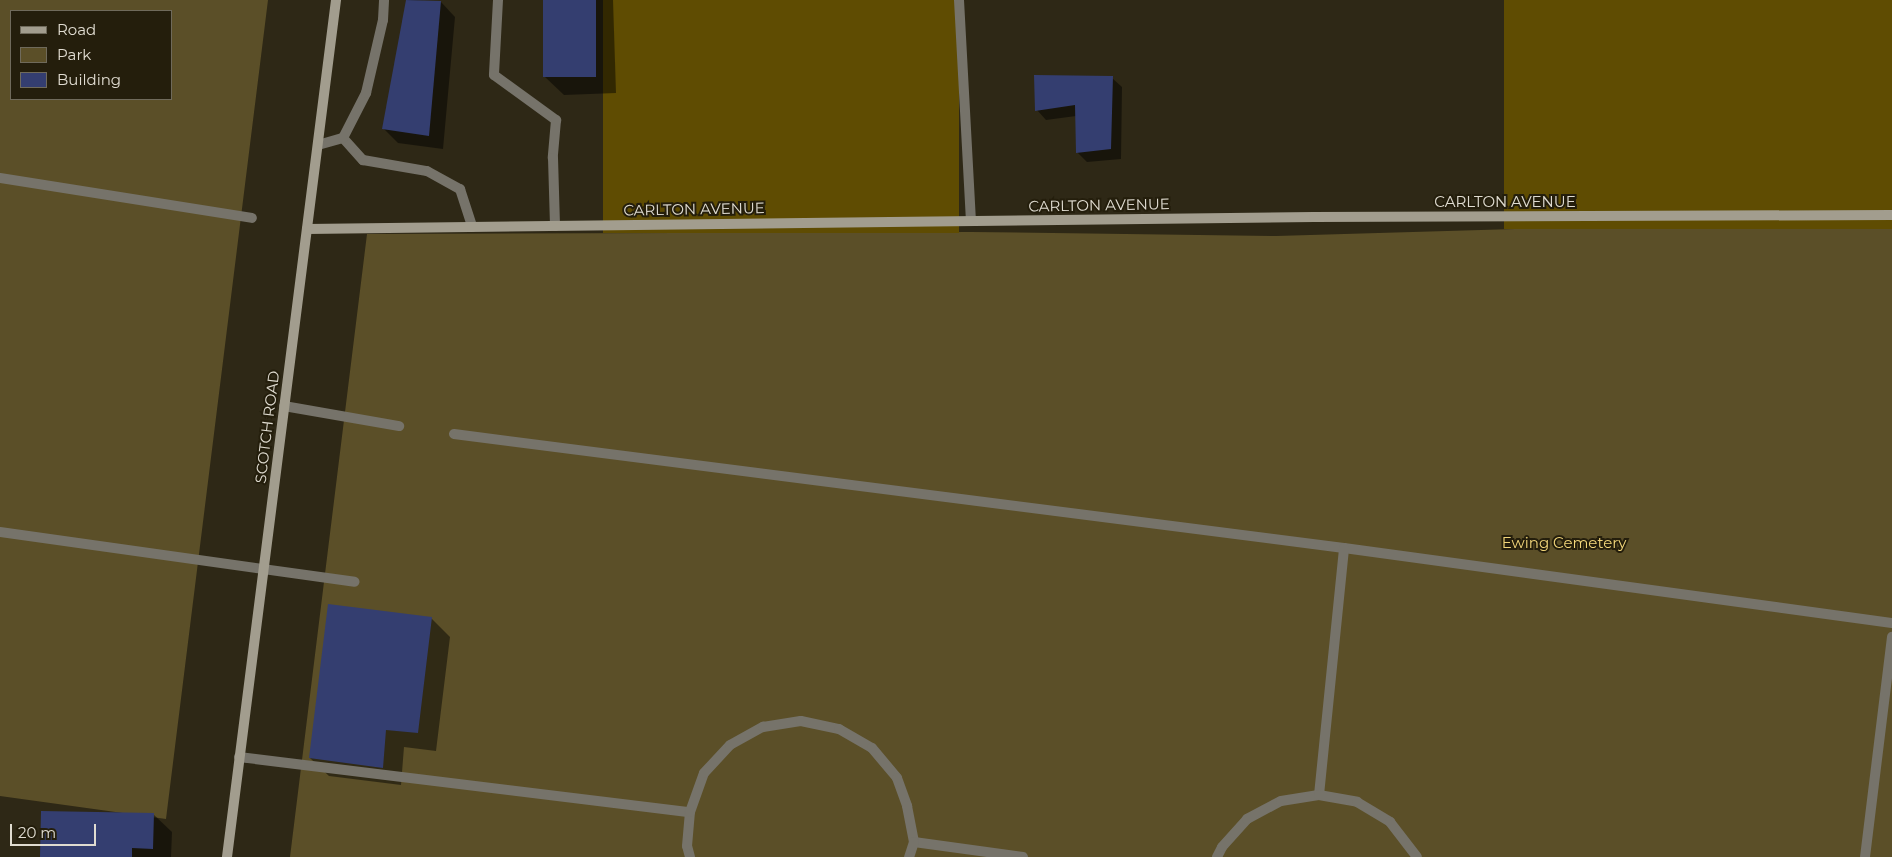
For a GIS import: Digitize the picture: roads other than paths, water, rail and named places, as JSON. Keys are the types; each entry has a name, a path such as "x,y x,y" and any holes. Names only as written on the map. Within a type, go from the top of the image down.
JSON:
{"street":[{"name":"SCOTCH ROAD","path":"227,857 336,0"},
{"path":"318,145 343,138 366,94 383,20 384,0"},
{"path":"498,0 494,75 556,120 553,158 555,226"},
{"path":"959,0 971,221"},
{"path":"343,138 363,160 427,171 460,189 472,226"},
{"path":"0,178 252,218"},
{"name":"CARLTON AVENUE","path":"307,229 971,221 1892,215"},
{"path":"284,406 399,426"},
{"path":"454,434 1344,548 1892,623"},
{"path":"0,532 263,572 354,582"},
{"path":"1318,795 1344,548"},
{"path":"1865,857 1892,637"},
{"path":"690,857 687,846 690,812 704,773 730,745 764,727 801,721 839,728 872,748 897,778 907,806 914,842 910,857"},
{"path":"240,757 690,812"},
{"path":"1217,857 1222,847 1248,819 1281,801 1318,795 1357,802 1390,822 1417,857"},
{"path":"914,842 1023,857"}],"park label":[{"name":"Ewing Cemetery","path":"1564,543"}]}
